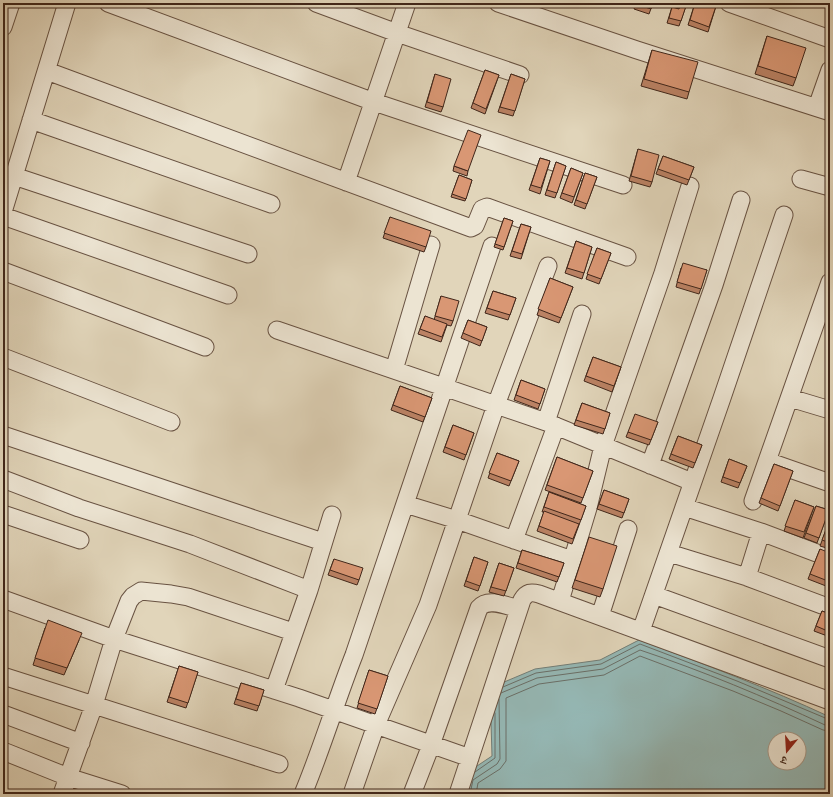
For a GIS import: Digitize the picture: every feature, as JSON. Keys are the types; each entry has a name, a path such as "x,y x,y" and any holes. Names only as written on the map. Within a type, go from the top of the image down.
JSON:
{"street":[{"path":"3,27 11,3"},
{"path":"3,212 67,3"},
{"path":"108,3 374,102 624,185"},
{"path":"316,3 397,33 520,75"},
{"path":"346,182 407,3"},
{"path":"498,3 823,110 830,70"},
{"path":"729,3 830,39"},
{"path":"47,71 471,228 475,226 482,209 488,207 627,257"},
{"path":"31,120 271,204"},
{"path":"14,176 248,254"},
{"path":"801,179 830,187"},
{"path":"560,601 588,508 603,446 663,273 690,186"},
{"path":"650,465 714,285 741,200"},
{"path":"641,631 784,215"},
{"path":"3,216 228,295"},
{"path":"394,370 431,245"},
{"path":"303,794 317,761 333,711 354,655 492,246"},
{"path":"352,794 376,725 428,605 496,405 548,266"},
{"path":"3,271 205,347"},
{"path":"753,501 830,282"},
{"path":"514,540 551,424 582,314"},
{"path":"277,330 444,386 551,424 692,482"},
{"path":"3,357 171,422"},
{"path":"790,398 830,410"},
{"path":"3,435 324,542"},
{"path":"767,461 830,483"},
{"path":"3,479 78,508 190,544 309,590"},
{"path":"405,504 457,520 572,560"},
{"path":"684,507 761,532 830,558"},
{"path":"3,514 80,540"},
{"path":"274,690 293,632 309,590 332,516"},
{"path":"600,616 628,529"},
{"path":"747,577 761,532"},
{"path":"669,553 747,577 830,608"},
{"path":"62,794 94,705 114,639 129,600 133,596 142,592 188,597 293,632"},
{"path":"458,794 522,600 525,594 531,592 560,601 830,701"},
{"path":"654,595 830,659"},
{"path":"3,599 114,639 274,690 470,758"},
{"path":"412,794 431,745 479,608 482,604 490,602 519,609"},
{"path":"3,676 279,764"},
{"path":"3,714 81,743"},
{"path":"3,751 68,777 122,794"}],"water":[{"path":"639,640 712,667 807,706 830,717 830,794 461,794 465,774 492,756 490,688 535,669 600,660"}],"building":[{"path":"636,3 653,3 651,9"},
{"path":"681,3 687,3 681,21 669,18 672,7 679,9"},
{"path":"695,3 717,3 709,27 690,20"},
{"path":"767,36 806,48 796,78 758,66"},
{"path":"652,50 698,62 689,92 644,79"},
{"path":"485,70 499,75 486,109 473,103"},
{"path":"435,74 451,79 443,107 427,102"},
{"path":"511,74 525,79 515,111 500,107"},
{"path":"468,130 481,135 468,171 454,166"},
{"path":"638,149 659,155 652,182 631,176"},
{"path":"663,156 694,167 689,180 658,169"},
{"path":"540,158 550,161 541,188 531,185"},
{"path":"556,162 566,166 557,193 547,190"},
{"path":"571,168 583,173 574,197 562,193"},
{"path":"585,173 597,177 587,204 576,200"},
{"path":"459,175 472,180 466,199 452,194"},
{"path":"390,217 431,231 426,247 384,233"},
{"path":"504,218 513,221 504,247 495,244"},
{"path":"521,224 531,227 522,254 512,251"},
{"path":"576,241 592,247 584,273 567,268"},
{"path":"597,248 611,253 601,279 587,274"},
{"path":"683,263 707,270 701,289 677,282"},
{"path":"550,278 573,287 561,318 538,309"},
{"path":"493,291 516,298 510,315 487,308"},
{"path":"441,296 459,301 453,321 435,316"},
{"path":"425,316 447,324 442,337 420,329"},
{"path":"468,320 487,327 482,341 463,333"},
{"path":"593,357 621,367 614,386 586,376"},
{"path":"521,380 545,389 540,404 516,395"},
{"path":"400,386 432,398 425,417 393,405"},
{"path":"582,403 610,413 605,429 576,420"},
{"path":"635,414 658,422 651,440 628,432"},
{"path":"453,425 474,433 466,455 445,447"},
{"path":"678,436 702,445 695,463 671,454"},
{"path":"497,453 519,461 511,481 489,473"},
{"path":"557,457 593,471 583,498 547,485"},
{"path":"729,459 747,466 740,483 723,477"},
{"path":"774,464 793,471 780,506 761,498"},
{"path":"604,490 629,499 624,513 599,504"},
{"path":"549,492 586,506 581,520 544,507"},
{"path":"795,500 814,507 804,532 785,526"},
{"path":"816,506 829,510 819,538 806,533"},
{"path":"544,511 579,524 573,539 539,526"},
{"path":"830,519 830,543 822,540"},
{"path":"589,537 617,546 603,589 575,580"},
{"path":"820,549 830,553 830,576 828,581 810,574"},
{"path":"522,550 564,563 559,577 518,563"},
{"path":"474,557 488,562 480,586 466,581"},
{"path":"334,559 363,568 359,580 330,570"},
{"path":"499,563 514,568 506,591 491,587"},
{"path":"822,611 830,614 830,632 816,626"},
{"path":"48,620 82,633 67,668 35,658"},
{"path":"179,666 198,672 188,703 169,697"},
{"path":"369,670 388,676 377,709 358,703"},
{"path":"241,683 264,690 259,706 236,699"}]}
